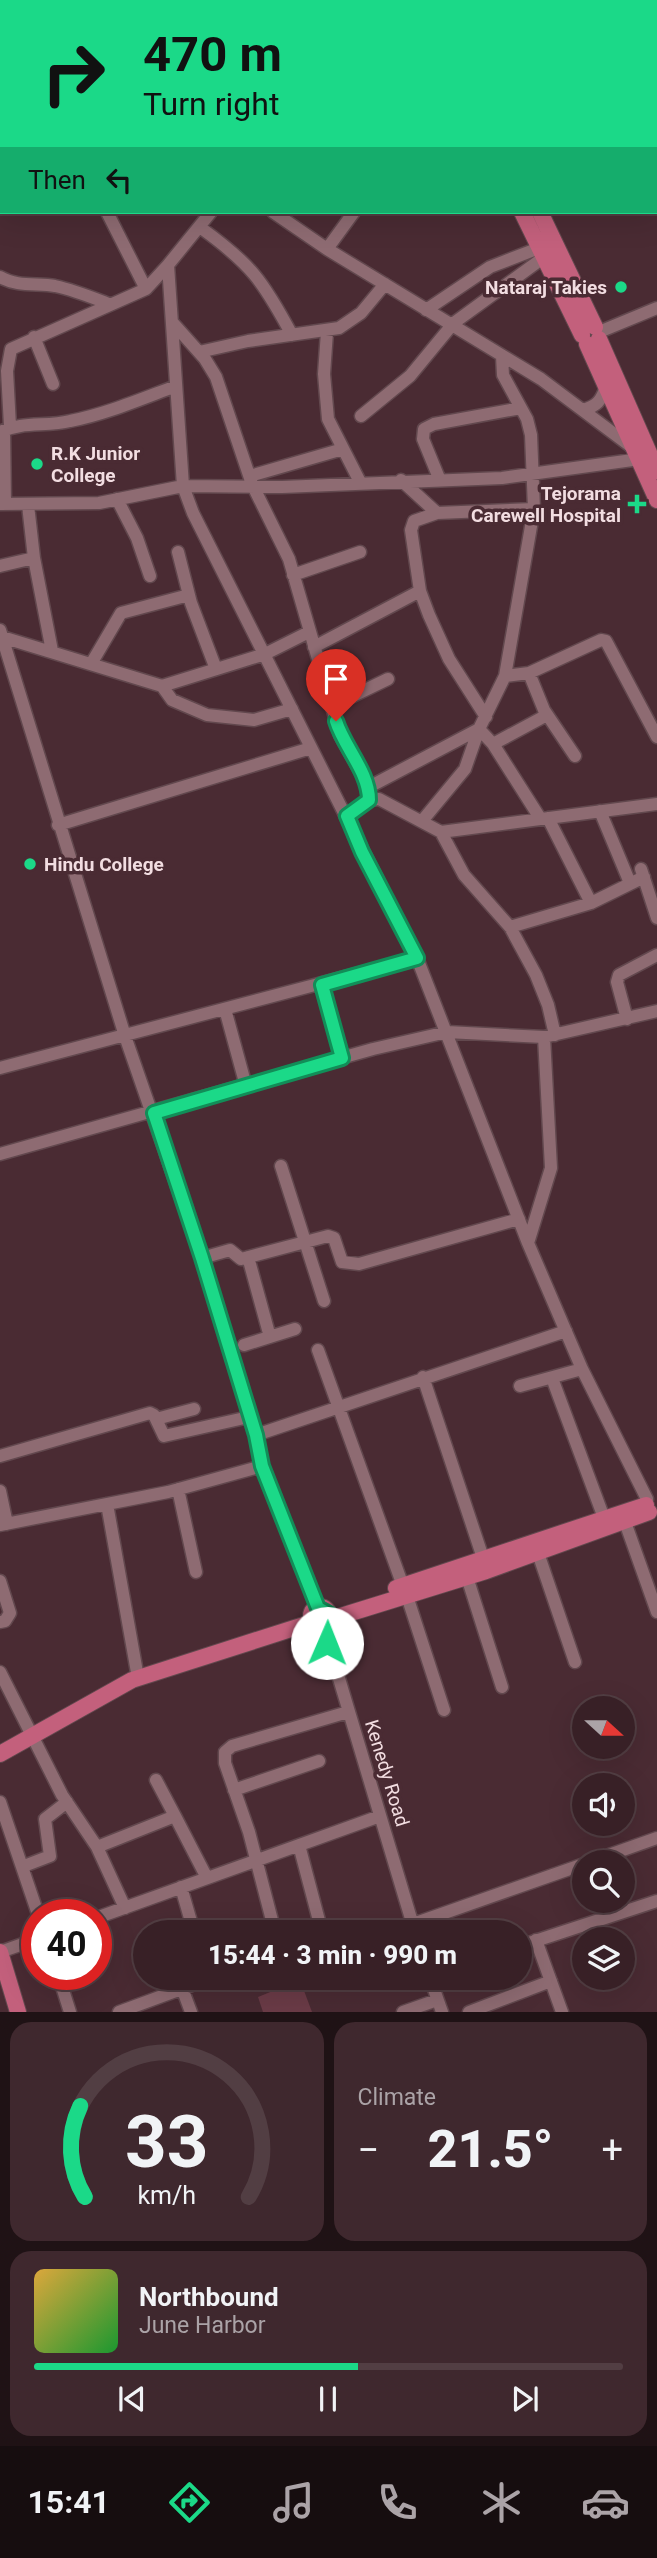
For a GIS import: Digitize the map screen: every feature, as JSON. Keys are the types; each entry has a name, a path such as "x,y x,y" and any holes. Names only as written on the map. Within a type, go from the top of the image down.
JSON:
{"main road":[{"path":"523,214 541,253 592,335 606,387 647,463"},
{"path":"541,214 647,463 657,500"},
{"path":"405,1591 483,1558 604,1518 653,1508"},
{"path":"0,1754 32,1733 138,1678 405,1591 467,1577 625,1522 653,1508"},
{"path":"0,1952 18,2012"}],"street":[{"path":"108,214 146,289"},
{"path":"210,214 201,228 146,289 11,349 8,358 2,504 64,506 183,486 251,480 343,449"},
{"path":"277,214 583,410 647,463"},
{"path":"327,248 352,214"},
{"path":"201,228 234,252 256,273 292,335"},
{"path":"426,310 490,267 541,253"},
{"path":"361,416 410,376 451,325 541,253"},
{"path":"168,265 183,486 193,513 417,958 528,1243 582,1369 653,1508"},
{"path":"0,276 16,283 71,290 109,304"},
{"path":"199,352 292,335 327,332 347,324 361,313 385,284"},
{"path":"592,335 657,308"},
{"path":"172,322 199,352 216,377 251,480 264,504 293,575 340,735 369,793 441,832 464,875 510,927 536,975 548,1005 551,1168 528,1243"},
{"path":"327,332 324,395 328,419 360,482"},
{"path":"34,337 53,384"},
{"path":"422,821 465,769 479,729 505,676 534,509 531,435 521,408 503,375 502,356"},
{"path":"4,430 66,422 176,386"},
{"path":"583,410 595,407 602,400 606,387"},
{"path":"439,478 423,439 424,429 434,424 521,408"},
{"path":"251,480 282,487 439,478 502,478 647,463"},
{"path":"401,480 438,513"},
{"path":"117,499 138,538 150,576"},
{"path":"29,505 34,558 52,651"},
{"path":"486,717 449,659 420,591 411,530 414,521 438,513 534,509"},
{"path":"178,552 189,595 216,669"},
{"path":"293,575 360,552"},
{"path":"0,566 34,558"},
{"path":"314,647 420,591"},
{"path":"91,664 121,613 189,595"},
{"path":"1,634 162,686 265,654 309,632"},
{"name":"Kenedy Road","path":"1,634 125,1036 154,1113 202,1258 256,1435 262,1466 322,1617 412,1920"},
{"path":"505,676 529,673 606,640 657,737"},
{"path":"529,673 547,715 575,756"},
{"path":"332,706 388,679"},
{"path":"162,686 172,700 207,715 254,720 292,709"},
{"path":"493,744 547,715"},
{"path":"347,816 369,793 479,729"},
{"path":"479,729 493,744 544,818 591,903"},
{"path":"58,825 311,748"},
{"path":"441,832 657,804"},
{"path":"600,811 630,883"},
{"path":"510,927 591,903 630,883 643,873 657,918"},
{"path":"627,1019 617,982 619,975 657,956"},
{"path":"0,1068 417,958"},
{"path":"322,985 342,1058"},
{"path":"225,1009 246,1086"},
{"path":"0,1154 447,1031 549,1036 657,1011"},
{"path":"281,1166 324,1301"},
{"path":"202,1258 230,1250 241,1259 305,1241 331,1237 342,1262 359,1264 519,1219"},
{"path":"248,1257 270,1337"},
{"path":"244,1345 295,1329"},
{"path":"256,1435 566,1331"},
{"path":"318,1350 405,1591 444,1710"},
{"path":"520,1386 582,1369"},
{"path":"423,1377 483,1558"},
{"path":"552,1378 604,1518"},
{"path":"156,1419 194,1409"},
{"path":"0,1456 145,1414 153,1413 164,1436 250,1417"},
{"path":"0,1491 4,1524 178,1489 262,1466"},
{"path":"178,1489 196,1572"},
{"path":"107,1504 138,1678"},
{"path":"625,1522 657,1612"},
{"path":"538,1553 575,1662"},
{"path":"467,1577 502,1687"},
{"path":"0,1581 10,1613 5,1621 0,1622"},
{"path":"0,1672 66,1802 97,1847 125,1908"},
{"path":"272,1920 224,1757 232,1745 348,1712"},
{"path":"234,1790 319,1761"},
{"path":"156,1780 208,1878"},
{"path":"0,1802 33,1899"},
{"path":"23,1866 50,1856 45,1819 66,1802"},
{"path":"97,1847 175,1816"},
{"path":"112,1912 380,1816"},
{"path":"623,1850 657,1838"},
{"path":"299,1845 319,1920"},
{"path":"435,1920 572,1869"},
{"path":"181,1887 191,1920"},
{"path":"532,1942 657,1901"},
{"path":"536,1940 562,2012"},
{"path":"0,1952 21,1945"},
{"path":"469,2012 501,2006 551,1981"},
{"path":"63,1990 71,2012"},
{"path":"119,2012 177,1990"},
{"path":"183,1990 191,2012"},
{"path":"403,2012 440,2006"}],"shaded area":[{"path":"275,1990 304,1990 312,2012 263,2012 258,1997"}],"place":[{"name":"Nataraj Takies","path":"621,287"},
{"name":"R.K Junior College","path":"37,464"},
{"name":"Tejorama Carewell Hospital","path":"637,504"},
{"name":"Hindu College","path":"30,864"}],"route":[{"path":"327,1643 323,1625 328,1621 329,1614 323,1608 318,1608 262,1466 256,1435 202,1258 154,1113 342,1058 322,985 417,958 362,852 347,816 369,800 369,787 340,735 336,721"}]}
